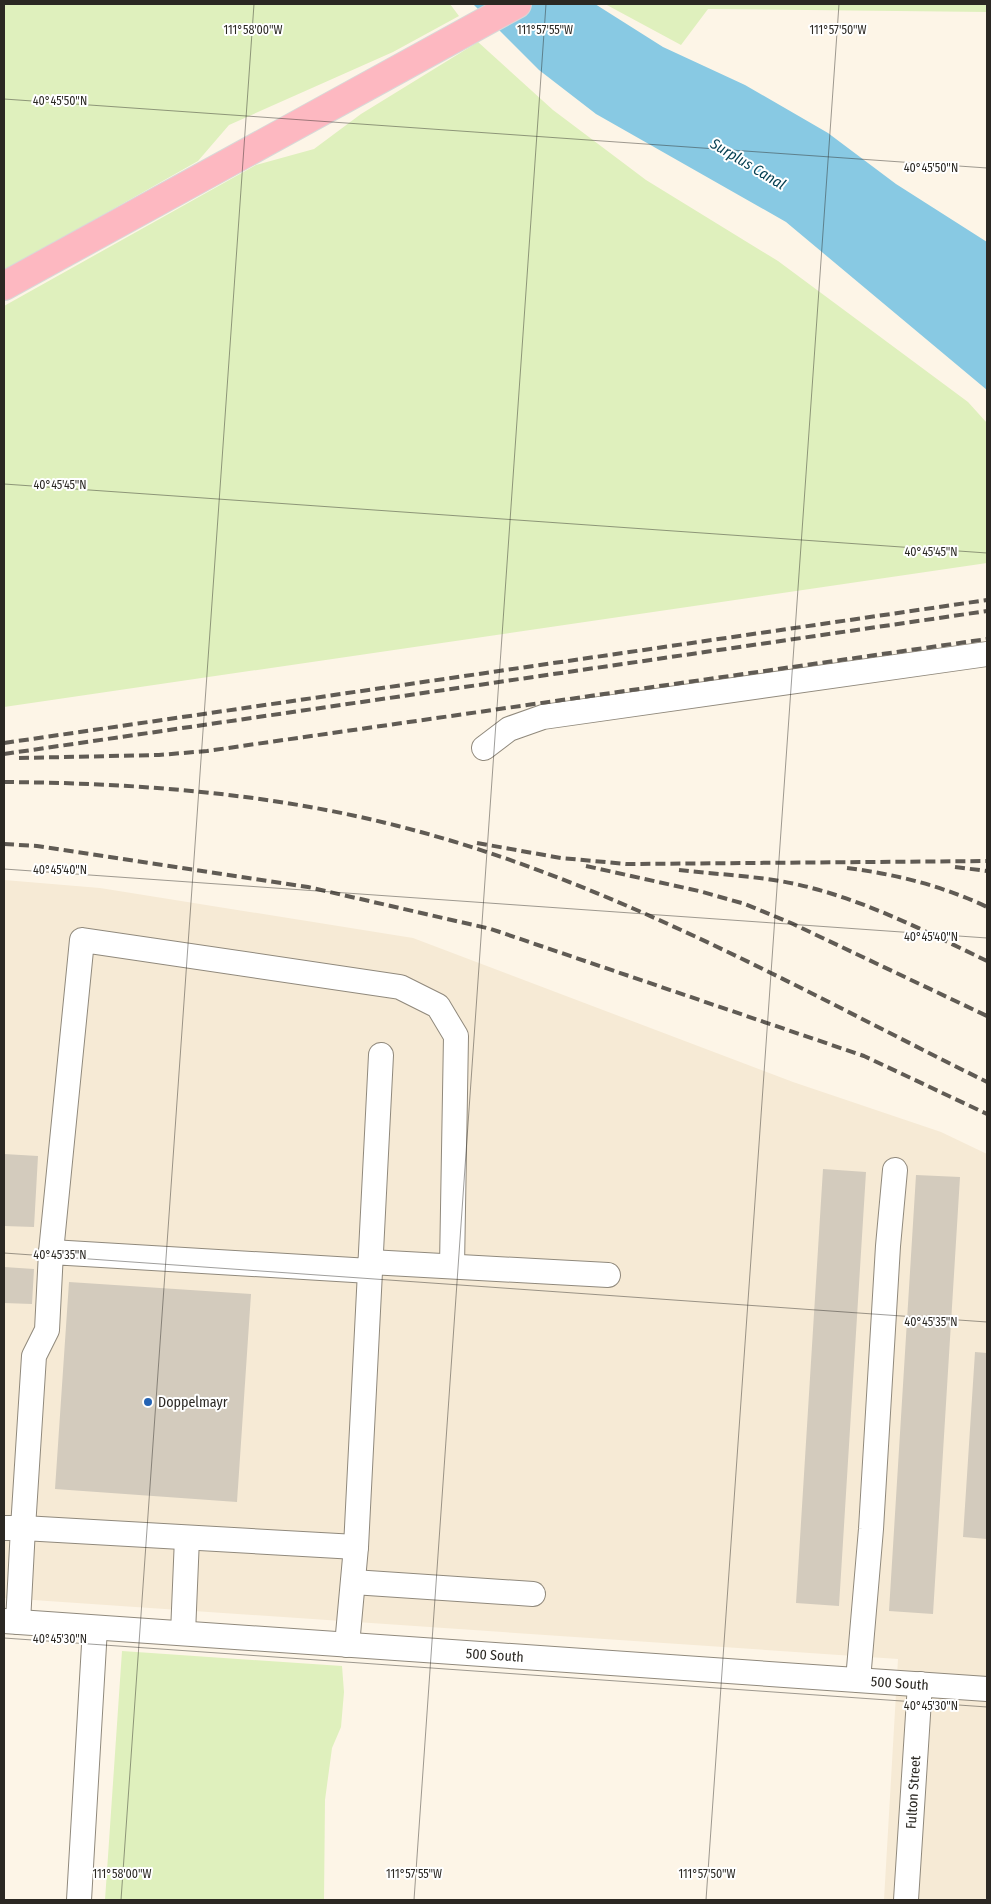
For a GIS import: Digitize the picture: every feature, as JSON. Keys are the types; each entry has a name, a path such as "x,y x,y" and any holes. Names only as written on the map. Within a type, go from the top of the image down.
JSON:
{"highway":[{"path":"4,286 517,4"}],"street":[{"path":"484,748 509,729 543,717 987,654"},
{"path":"11,1622 14,1528 34,1356 47,1330 51,1252 82,940 400,987 438,1006 456,1036 452,1266"},
{"path":"347,1645 356,1547 381,1055"},
{"path":"858,1680 871,1529 888,1246 895,1170"},
{"path":"51,1252 370,1266 452,1266 608,1275"},
{"path":"14,1528 356,1547"},
{"path":"183,1634 187,1538"},
{"path":"353,1582 534,1594"},
{"name":"500 South","path":"11,1622 987,1689"},
{"path":"79,1900 95,1628"},
{"name":"Fulton Street","path":"906,1900 920,1684"}],"shaded area":[{"path":"4,880 100,888 413,938 793,1082 941,1132 987,1154 987,1900 884,1900 898,1659 4,1598"}],"green space":[{"path":"4,4 450,4 459,16 393,52 229,125 198,161 4,271"},
{"path":"605,4 987,4 987,12 708,9 681,45"},
{"path":"478,42 553,110 646,180 778,261 968,402 987,423 987,563 4,707 4,306 256,165 314,149 361,114"},
{"path":"122,1651 342,1666 344,1692 341,1727 332,1748 325,1800 324,1900 105,1900"}],"water":[{"name":"Surplus Canal","path":"473,4 595,4 663,47 745,85 828,133 896,184 987,242 987,390 786,222 596,114 539,70"}],"building":[{"path":"4,1154 38,1156 34,1227 4,1226"},
{"path":"823,1169 866,1172 839,1606 796,1603"},
{"path":"916,1175 960,1177 933,1614 889,1611"},
{"path":"4,1267 34,1269 32,1304 4,1303"},
{"path":"69,1282 251,1294 237,1502 55,1489"},
{"path":"975,1352 987,1353 987,1539 963,1537"}],"railway":[{"path":"4,743 987,600"},
{"path":"4,754 987,611"},
{"path":"19,758 159,755 207,751 987,639"},
{"path":"4,782 153,788 202,792 301,805 398,826 475,848 551,875 626,905 699,938 987,1082"},
{"path":"477,843 561,858 626,864 987,861"},
{"path":"4,844 37,846 308,887 491,929 864,1056 987,1114"},
{"path":"586,866 699,891 745,904 791,923 987,1016"},
{"path":"955,867 987,871"},
{"path":"847,868 883,874 936,887 987,907"},
{"path":"679,870 776,880 808,887 877,910 987,961"}],"place":[{"name":"Doppelmayr","path":"148,1402"}]}
